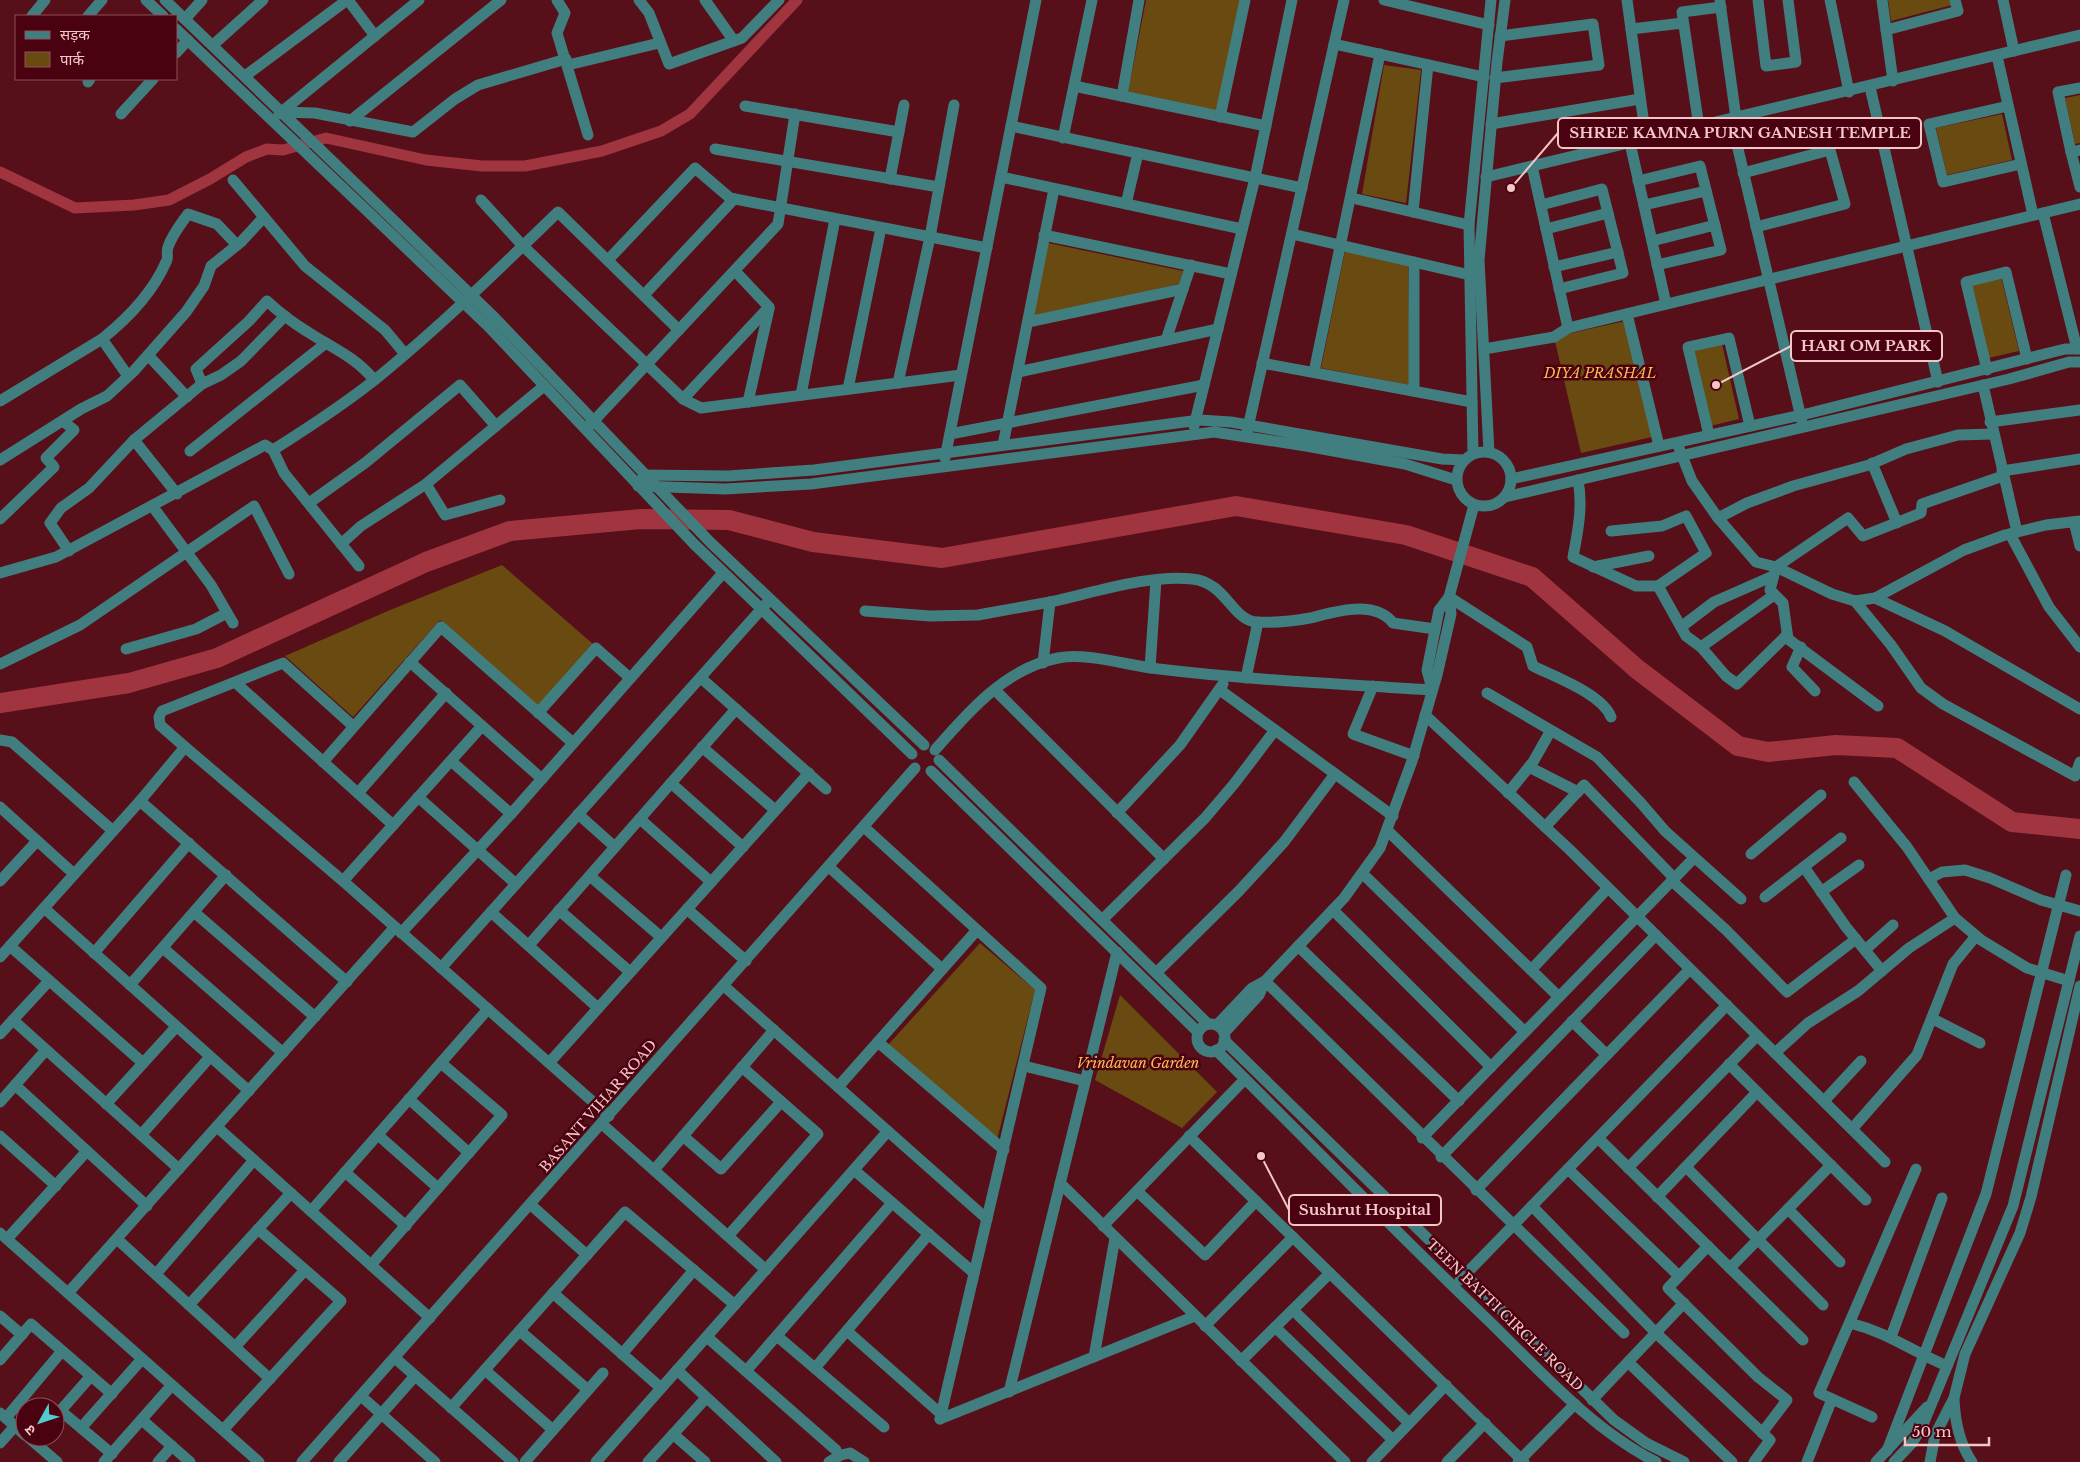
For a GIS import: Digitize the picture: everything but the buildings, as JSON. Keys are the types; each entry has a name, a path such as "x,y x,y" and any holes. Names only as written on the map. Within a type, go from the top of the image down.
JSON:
{"street":[{"path":"33,15 46,0"},
{"path":"89,15 102,0"},
{"path":"166,0 336,164 468,299 594,421 711,543 924,745 937,755 1102,920 1218,1031 1592,1400 1614,1420 1654,1447 1684,1462"},
{"path":"185,19 202,0"},
{"path":"213,45 263,0"},
{"path":"245,76 348,0 375,36"},
{"path":"275,122 282,112 420,0"},
{"path":"350,121 502,0"},
{"path":"557,0 565,13 557,33 588,135"},
{"path":"639,0 649,13 669,64 742,38 774,2"},
{"path":"705,0 734,41"},
{"path":"943,467 1036,0"},
{"path":"1064,138 1092,0"},
{"path":"1122,96 1140,0"},
{"path":"1220,117 1245,0"},
{"path":"1192,436 1255,178 1292,0"},
{"path":"1246,437 1344,0"},
{"path":"1384,0 1489,25"},
{"path":"1489,452 1479,260 1491,124 1489,25 1491,0"},
{"path":"644,475 728,476 795,471 1195,421 1248,425 1442,459 1468,457 1489,452 1503,459 1509,468 1511,479 1510,489 1495,504 1484,507 1474,505 1462,494 1456,480 1458,469 1468,457 1472,402 1469,225 1489,78 1500,36 1504,0"},
{"path":"1627,0 1646,139"},
{"path":"1758,0 1766,66 1796,62 1788,0"},
{"path":"1830,0 1849,92"},
{"path":"1882,0 1893,81"},
{"path":"1886,30 1958,11 1955,0"},
{"path":"2003,0 2014,51"},
{"path":"1699,127 1682,12 1720,4 1734,119 1743,173 1803,427"},
{"path":"149,8 161,15"},
{"path":"1631,29 1683,22"},
{"path":"1334,44 1489,78 1599,65 1593,24 1500,36"},
{"path":"178,31 316,161 468,299 544,386 653,503 761,610 912,754"},
{"path":"1486,177 1849,92 2080,35"},
{"path":"178,51 188,40"},
{"path":"282,112 315,113 413,132 454,99 478,85 567,62 659,42"},
{"path":"1314,372 1352,198 1380,54"},
{"path":"1511,479 1800,415 1987,370 2064,349 2079,349 2021,164 1997,56"},
{"path":"1413,212 1428,65"},
{"path":"121,114 152,80"},
{"path":"1074,86 1266,126"},
{"path":"1870,86 1938,382"},
{"path":"2080,88 2058,92 2076,151 2080,187"},
{"path":"1491,124 1640,99"},
{"path":"890,178 904,105"},
{"path":"898,383 930,237 954,105"},
{"path":"745,106 899,132"},
{"path":"2008,106 1930,124 1943,182 2021,164"},
{"path":"585,430 778,224 795,114"},
{"path":"1011,126 1302,188"},
{"path":"1630,143 1666,304"},
{"path":"715,149 939,187"},
{"path":"1743,173 1830,150 1845,204 1756,228"},
{"path":"1126,204 1138,153"},
{"path":"1532,166 1568,328"},
{"path":"1638,181 1700,166 1721,250 1657,266"},
{"path":"608,260 695,168 730,198 986,248"},
{"path":"1001,178 1242,229"},
{"path":"233,180 305,266 384,330 406,354"},
{"path":"1003,445 1054,189"},
{"path":"1541,205 1602,189 1623,273 1559,289"},
{"path":"1644,205 1706,191"},
{"path":"1352,198 1469,225"},
{"path":"644,295 734,199"},
{"path":"481,200 522,246 648,364 683,400 701,408 961,375"},
{"path":"1484,349 1554,337 1568,328 2080,204"},
{"path":"273,450 330,414 406,354 468,299 558,212 679,330"},
{"path":"1546,229 1608,213"},
{"path":"0,401 116,328 148,292 168,260 167,250 174,234 188,214 217,224 237,245"},
{"path":"0,460 63,420 107,396 148,355 186,312 204,286 211,266 237,245 264,216"},
{"path":"800,395 835,219"},
{"path":"1652,241 1715,225"},
{"path":"848,389 881,228"},
{"path":"1292,234 1470,275"},
{"path":"1044,236 1232,274"},
{"path":"1554,267 1618,252"},
{"path":"1414,262 1414,391"},
{"path":"1166,340 1191,266"},
{"path":"735,271 769,308"},
{"path":"1987,370 1966,282 2006,272 2027,359"},
{"path":"1028,322 1183,289"},
{"path":"202,384 196,369 249,321 267,301 285,316 351,357 364,367 374,380"},
{"path":"683,400 769,308"},
{"path":"748,402 769,308"},
{"path":"1627,314 1659,446"},
{"path":"69,551 50,523 61,508 89,488 134,440 202,384 221,375 240,361 285,316"},
{"path":"1018,372 1218,329"},
{"path":"102,338 128,376"},
{"path":"1709,435 1688,347 1729,338 1750,426"},
{"path":"190,451 326,343"},
{"path":"148,355 187,397"},
{"path":"1504,497 1982,385 2069,362 2080,362"},
{"path":"1262,363 1472,402"},
{"path":"309,503 365,463 460,385 496,426"},
{"path":"950,434 1204,385"},
{"path":"1982,385 2003,474 2013,533 2049,608 2080,647"},
{"path":"342,544 361,526 426,484 544,386"},
{"path":"1990,422 2080,410"},
{"path":"0,518 54,467 46,458 74,430 63,420"},
{"path":"638,486 725,489 811,484 1214,432 1405,464 1456,480"},
{"path":"1718,518 1747,503 1872,463 1935,440 1958,435 1993,434"},
{"path":"134,440 177,494"},
{"path":"1678,442 1692,481 1718,518 1756,562 1832,594 1855,601 1875,598 1964,550 2013,533 2077,522 2080,546"},
{"path":"0,573 56,557 69,551 266,445 273,450 284,473 359,566"},
{"path":"1681,627 1714,602 1774,571 1848,518 1863,536 1921,513 1922,504 2003,474 2080,459"},
{"path":"1872,463 1897,523"},
{"path":"638,486 644,475"},
{"path":"1578,480 1580,520 1573,557 1636,586 1658,586 1706,553 1686,516 1662,526 1637,530 1610,531"},
{"path":"426,484 445,514 500,500"},
{"path":"1432,690 1427,670 1439,610 1449,597 1474,505"},
{"path":"0,664 80,626 254,506 289,574"},
{"path":"126,649 230,618 211,585 153,507"},
{"path":"1593,567 1649,556"},
{"path":"1658,586 1686,636 1700,647 1726,676 1737,684 1787,636 1787,619 1783,603 1770,590 1774,571"},
{"path":"68,1293 347,982 511,814 723,573"},
{"path":"865,611 930,616 978,615 1156,580 1192,579 1209,582 1245,618 1258,622 1308,618 1341,610 1372,610 1388,616 1393,623 1435,629"},
{"path":"1150,668 1156,580"},
{"path":"1700,647 1774,595"},
{"path":"1216,1050 1218,1031 1252,988 1264,981 1333,910 1380,848 1414,756 1452,614 1449,597"},
{"path":"1449,597 1527,647 1532,666 1579,688 1607,708 1611,717"},
{"path":"1875,598 1944,631 2080,709"},
{"path":"441,968 771,599"},
{"path":"1855,601 1891,645 1921,688 1943,704 2075,776 2080,762"},
{"path":"1043,663 1050,602"},
{"path":"1246,678 1258,622"},
{"path":"323,762 441,627 573,743"},
{"path":"1787,636 1878,706"},
{"path":"1801,647 1792,667 1815,692"},
{"path":"538,713 596,648 630,678"},
{"path":"924,745 915,749 911,760 915,768 925,773 931,771 936,766 937,755 973,707 1022,670 1058,658 1099,659 1150,668 1246,678 1432,690"},
{"path":"410,662 542,778"},
{"path":"354,726 283,663 162,711 158,717 160,724 343,881 549,1062 654,1170 766,1270"},
{"path":"1118,813 1180,745 1228,676"},
{"path":"701,678 826,789"},
{"path":"236,683 393,825"},
{"path":"1373,686 1353,734 1414,756"},
{"path":"995,690 1164,859"},
{"path":"1220,690 1393,816"},
{"path":"358,794 446,694"},
{"path":"1487,694 1524,713 1550,732 1597,758 1641,803 1665,831 1741,899"},
{"path":"529,945 736,709"},
{"path":"1425,715 1546,827 1885,1162"},
{"path":"343,881 482,726"},
{"path":"1102,920 1164,859 1234,784 1275,730"},
{"path":"1508,792 1529,768 1550,732"},
{"path":"0,740 12,742 113,831"},
{"path":"0,957 113,831 185,746"},
{"path":"702,747 775,810"},
{"path":"450,761 511,814"},
{"name":"BASANT VIHAR ROAD","path":"302,1462 915,768"},
{"path":"1529,768 1578,792"},
{"path":"931,771 1198,1032 1200,1028 1218,1031"},
{"path":"549,1062 808,773"},
{"path":"1156,973 1239,891 1284,842 1335,774"},
{"path":"1854,782 1906,847 1955,918 1976,936 2027,968 2069,981"},
{"path":"671,783 743,847"},
{"path":"1546,827 1584,785 1673,880 1787,992 1856,939"},
{"path":"1751,854 1821,795"},
{"path":"418,797 516,884"},
{"path":"140,800 347,982"},
{"path":"0,807 74,874"},
{"path":"578,814 615,847"},
{"path":"640,819 711,882"},
{"path":"864,827 1041,988 940,1419 1195,1316"},
{"path":"1388,830 1559,997"},
{"path":"1766,897 1841,838"},
{"path":"1,877 37,841"},
{"path":"94,953 188,843"},
{"path":"1422,1138 1694,858"},
{"path":"1820,892 1859,864"},
{"path":"829,867 942,970"},
{"path":"1804,867 1820,892 1882,971"},
{"path":"1929,879 1942,872 1964,870 2080,911"},
{"path":"1362,873 1525,1032"},
{"path":"130,985 226,875"},
{"path":"590,876 662,937"},
{"path":"1887,1451 1986,1194 2066,876"},
{"path":"1531,970 1608,888"},
{"path":"44,908 249,1091"},
{"path":"687,909 746,961"},
{"path":"560,910 630,972"},
{"path":"1333,910 1491,1067"},
{"path":"194,912 315,1017"},
{"path":"491,912 598,1008"},
{"path":"1775,1053 1808,1023 1858,991 1909,948 1955,918"},
{"path":"1865,950 1893,925"},
{"path":"838,1087 977,930"},
{"path":"1442,1157 1656,935"},
{"path":"1852,1129 1917,1055 1954,964 1976,936"},
{"path":"1894,1462 1912,1443 1933,1400 2013,1206 2080,936"},
{"path":"10,946 143,1063"},
{"path":"1298,946 1459,1101"},
{"path":"163,948 283,1053"},
{"path":"1009,1392 1117,952"},
{"path":"1476,1190 1690,969"},
{"path":"0,1034 49,980"},
{"path":"1264,981 1422,1138 1624,1333"},
{"path":"724,986 987,1219"},
{"path":"1930,1462 1935,1435 1954,1398 1965,1354 2020,1233 2031,1197 2080,986"},
{"path":"1453,1287 1727,1006"},
{"path":"311,1211 488,1009"},
{"path":"1933,1019 1980,1042"},
{"path":"13,1020 179,1169"},
{"path":"1572,1022 1608,1055"},
{"path":"106,1104 176,1027"},
{"path":"654,1170 774,1030"},
{"name":"TEEN BATTI CIRCLE ROAD","path":"1198,1032 1197,1038 1201,1048 1210,1052 1216,1050 1453,1287 1575,1404 1621,1442 1656,1462"},
{"path":"1628,1168 1757,1036"},
{"path":"878,1042 1004,1150"},
{"path":"0,1102 46,1050"},
{"path":"141,1135 210,1057"},
{"path":"1824,1101 1861,1061"},
{"path":"371,1265 502,1115 441,1063"},
{"path":"1729,1064 1866,1200"},
{"path":"1024,1066 1085,1081"},
{"path":"728,1236 818,1134 742,1068"},
{"path":"1103,1226 1245,1079"},
{"path":"15,1086 147,1206"},
{"path":"1657,1197 1758,1092"},
{"path":"409,1100 469,1153"},
{"path":"684,1136 721,1169 782,1102"},
{"path":"217,1127 430,1318"},
{"path":"596,1462 888,1131"},
{"path":"378,1135 438,1188"},
{"path":"0,1136 56,1186"},
{"path":"1190,1136 1485,1423 1521,1461 1575,1404"},
{"path":"1598,1138 1802,1340"},
{"path":"87,1151 56,1186 4,1236 259,1462"},
{"path":"156,1274 254,1160"},
{"path":"1730,1268 1831,1165"},
{"path":"1686,1167 1823,1305"},
{"path":"1872,1417 1820,1393 1916,1168"},
{"path":"1568,1169 1679,1276"},
{"path":"854,1170 974,1273"},
{"path":"345,1172 406,1226"},
{"path":"1060,1183 1345,1462"},
{"path":"1137,1191 1205,1255 1256,1201"},
{"path":"189,1305 291,1193"},
{"path":"1891,1337 1942,1198"},
{"path":"746,1371 892,1203"},
{"path":"531,1205 587,1255"},
{"path":"1532,1206 1656,1333 1770,1440 1754,1462"},
{"path":"1788,1209 1840,1262"},
{"path":"451,1408 625,1212 735,1305"},
{"path":"223,1430 341,1301 258,1229"},
{"path":"815,1368 929,1234"},
{"path":"1205,1326 1293,1237"},
{"path":"118,1238 270,1379"},
{"path":"1094,1357 1115,1238"},
{"path":"1708,1246 1668,1288 1758,1377 1788,1400 1762,1433"},
{"path":"235,1347 305,1270"},
{"path":"622,1354 694,1270"},
{"path":"1241,1361 1330,1273"},
{"path":"553,1294 662,1388"},
{"path":"1592,1400 1684,1303"},
{"path":"1293,1310 1409,1423"},
{"path":"0,1316 22,1335"},
{"path":"1850,1323 1875,1329 1924,1357 1947,1366"},
{"path":"0,1360 31,1324 112,1394"},
{"path":"1275,1328 1393,1440"},
{"path":"520,1331 588,1390"},
{"path":"847,1331 941,1414"},
{"path":"777,1336 884,1427"},
{"path":"706,1337 836,1450"},
{"path":"0,1443 15,1426 3,1416 62,1351"},
{"path":"395,1358 513,1462"},
{"path":"81,1428 142,1359"},
{"path":"1628,1362 1732,1462"},
{"path":"485,1370 553,1430"},
{"path":"677,1370 776,1462"},
{"path":"525,1462 603,1373"},
{"path":"65,1406 91,1376"},
{"path":"339,1462 415,1376"},
{"path":"65,1418 81,1428 108,1458 172,1385"},
{"path":"1372,1462 1446,1385"},
{"path":"361,1396 382,1414 422,1458 435,1462"},
{"path":"656,1459 673,1434 706,1398"},
{"path":"1954,1398 1957,1427 1962,1443 1972,1462"},
{"path":"1807,1462 1832,1399"},
{"path":"1876,1462 1933,1400"},
{"path":"142,1420 190,1462"},
{"path":"1447,1462 1485,1423"},
{"path":"673,1434 705,1462"},
{"path":"158,1462 172,1446"},
{"path":"41,1447 57,1462"},
{"path":"1654,1447 1656,1462"},
{"path":"829,1462 841,1455 850,1453 864,1462"}],"green space":[{"path":"1146,0 1240,0 1218,112 1128,93"},
{"path":"1888,0 1951,0 1952,5 1891,21"},
{"path":"1384,65 1421,70 1406,203 1362,194"},
{"path":"2080,95 2080,143 2075,144 2065,98"},
{"path":"2002,114 2012,160 1947,175 1936,128"},
{"path":"1048,243 1183,271 1179,284 1031,318"},
{"path":"1345,251 1408,264 1410,385 1321,368"},
{"path":"2001,277 2019,351 1988,358 1970,284"},
{"name":"DIYA PRASHAL","path":"1625,321 1652,437 1581,453 1554,337"},
{"path":"1722,344 1739,419 1710,426 1693,351"},
{"path":"502,565 593,644 539,707 440,620 353,717 285,656 390,610"},
{"path":"980,943 1035,990 997,1140 888,1045"},
{"name":"Vrindavan Garden","path":"1120,995 1217,1092 1182,1128 1095,1080"}],"waterway":[{"path":"0,172 75,208 134,205 169,200 210,179 246,157 267,149 283,150 326,138 426,160 482,166 525,166 602,151 661,131 690,114 797,0"},
{"path":"0,703 129,683 217,658 426,562 510,531 641,519 729,520 813,542 942,558 1236,506 1406,535 1532,577 1637,669 1738,746 1768,752 1836,745 1897,748 2012,822 2080,829"}],"place":[{"name":"SHREE KAMNA PURN GANESH TEMPLE","path":"1511,188"},
{"name":"HARI OM PARK","path":"1716,385"},
{"name":"Sushrut Hospital","path":"1261,1156"}]}
